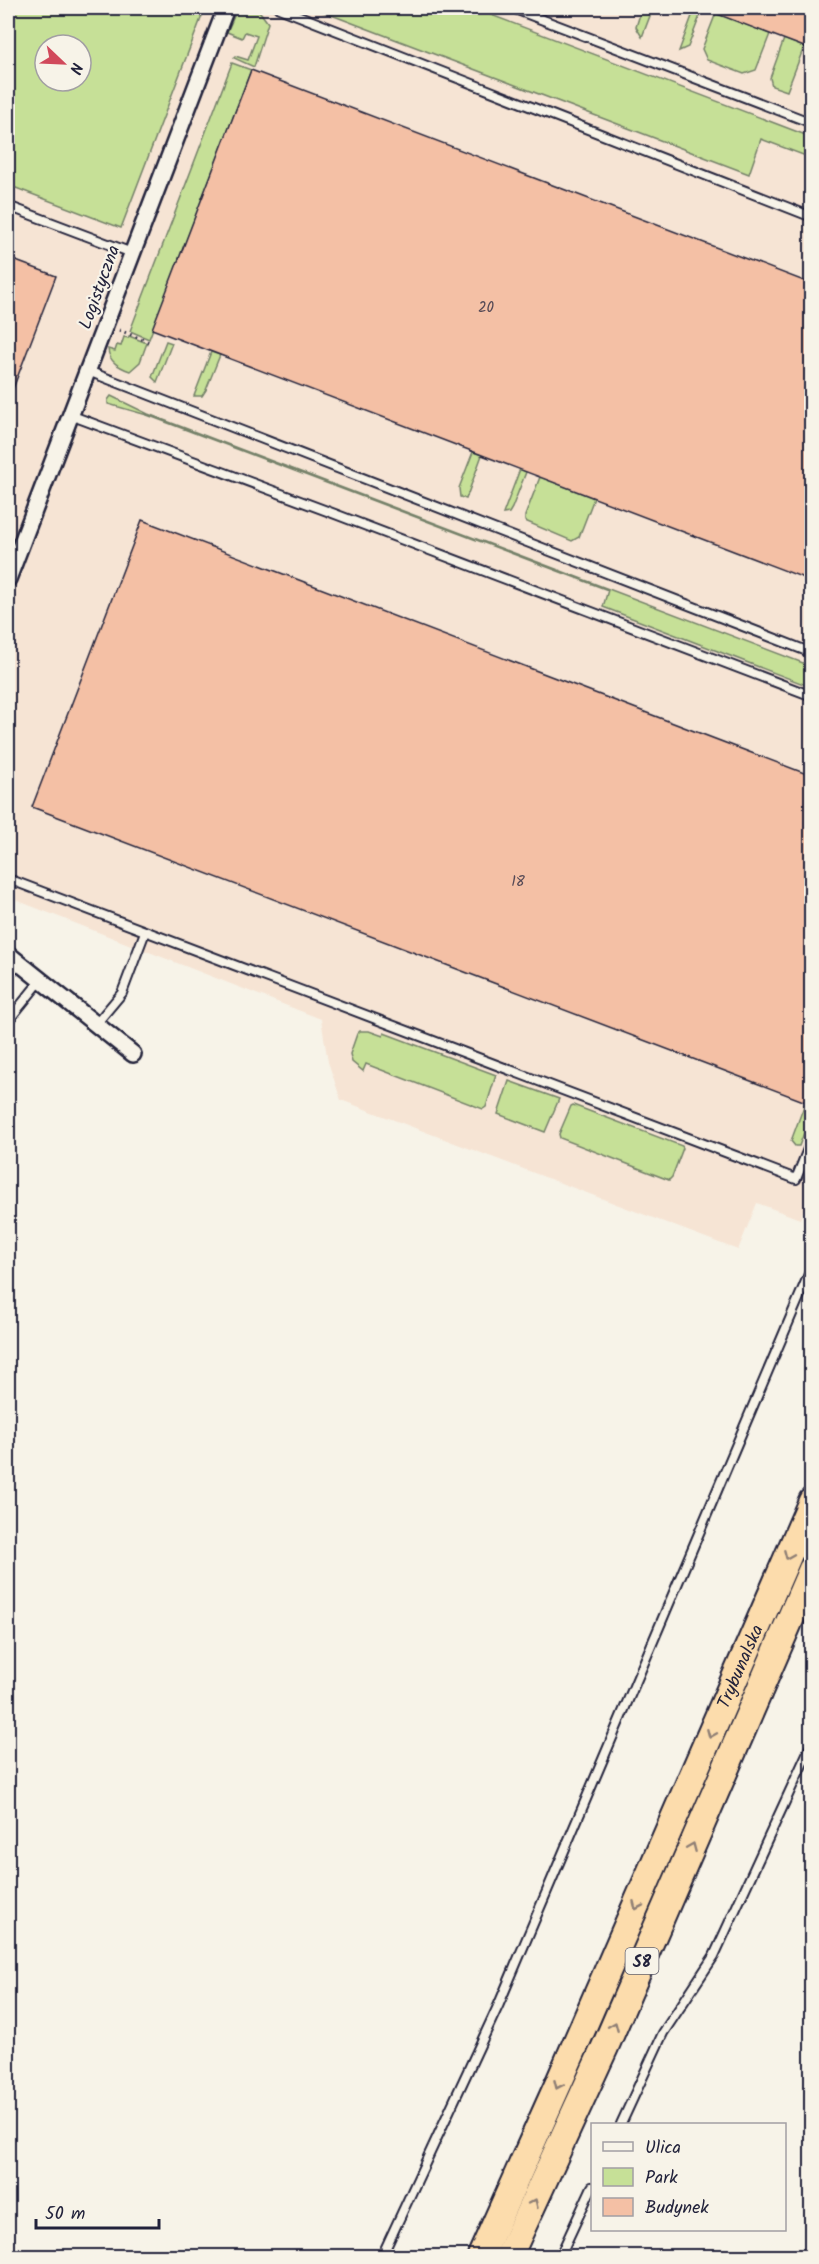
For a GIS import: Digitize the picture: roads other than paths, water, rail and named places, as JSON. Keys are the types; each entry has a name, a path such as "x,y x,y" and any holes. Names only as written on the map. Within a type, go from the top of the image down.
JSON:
{"highway":[{"name":"Trybunalska","path":"481,2256 669,1833 812,1501"},
{"name":"Trybunalska","path":"509,2256 605,2047 812,1569"}],"street":[{"name":"Logistyczna","path":"8,579 226,8"},
{"path":"8,954 133,1054"}],"lane":[{"path":"279,8 812,217"},
{"path":"512,8 812,123"},
{"path":"8,207 132,253"},
{"path":"88,371 812,653"},
{"path":"70,415 812,696"},
{"path":"10,879 796,1179 812,1139"},
{"path":"96,1024 122,993 145,932"},
{"path":"8,1021 41,980"},
{"path":"382,2256 499,2004 812,1267"},
{"path":"621,2123 663,2033 714,1956 812,1743"},
{"path":"560,2256 591,2189"}]}
